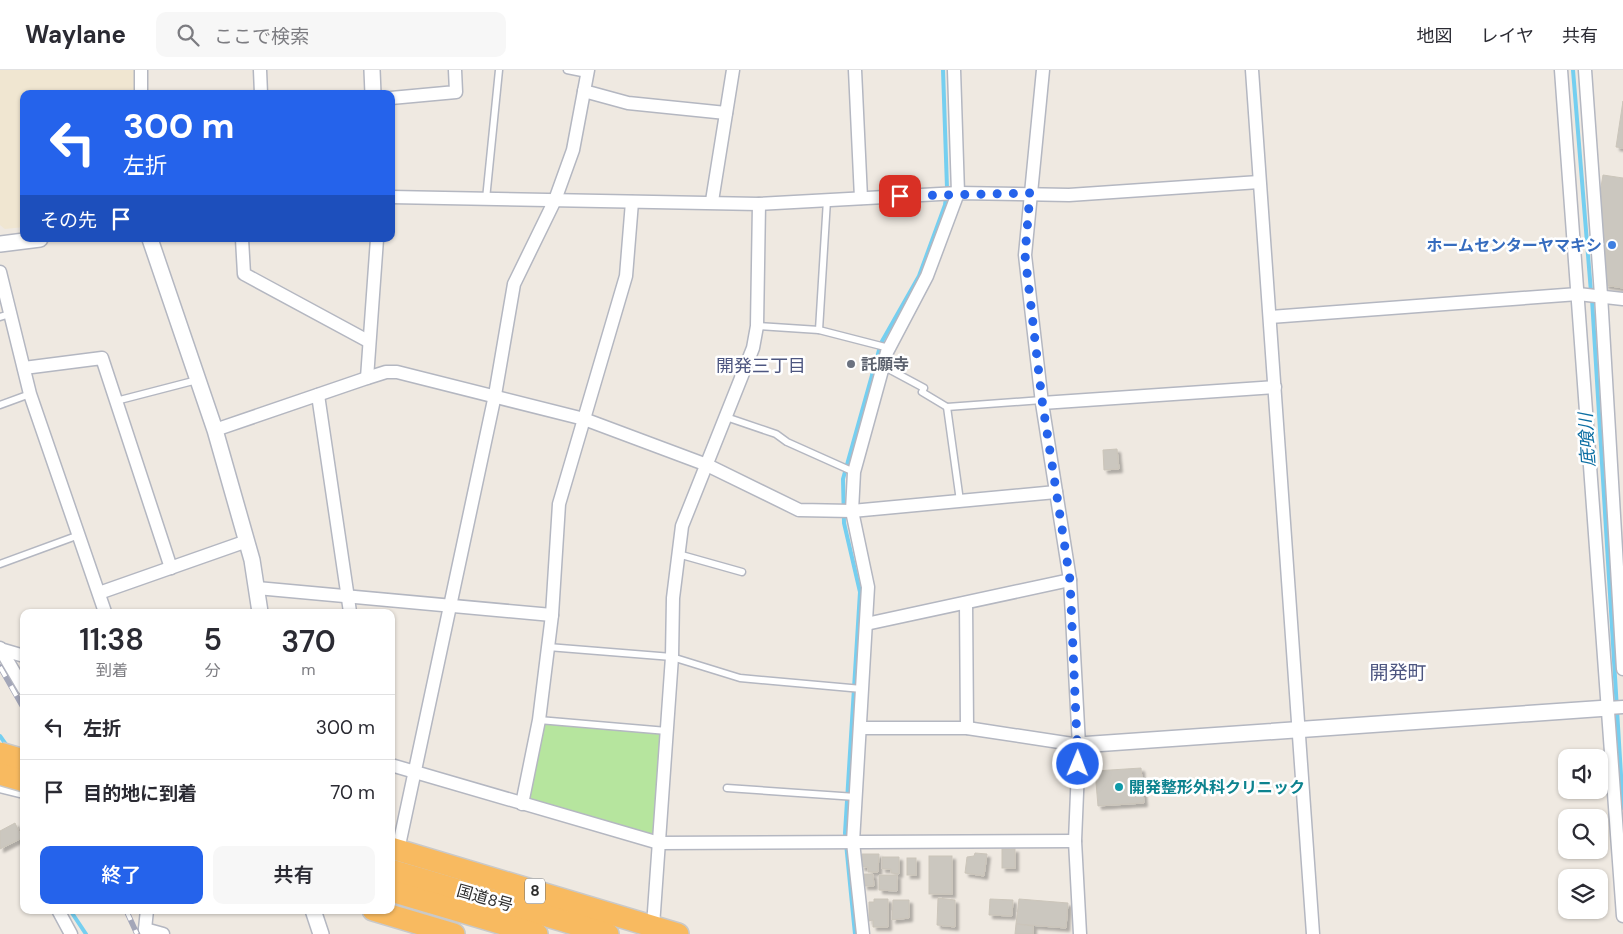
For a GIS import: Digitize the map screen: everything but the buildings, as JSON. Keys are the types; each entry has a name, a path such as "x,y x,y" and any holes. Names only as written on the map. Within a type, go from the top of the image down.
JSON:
{"highway":[{"path":"0,754 20,759"},
{"path":"0,774 20,781"},
{"name":"8","path":"395,849 536,899 653,926 678,934"},
{"name":"国道8号","path":"395,871 608,934"},
{"name":"国道8号","path":"395,892 537,934"},
{"path":"387,914 454,934"}],"street":[{"path":"141,70 141,90"},
{"path":"260,70 261,90"},
{"path":"372,70 373,90"},
{"path":"395,98 456,92 456,70"},
{"path":"712,201 732,70"},
{"path":"855,70 861,198"},
{"path":"862,934 853,842 868,587 852,511 854,472 882,366 889,348 927,276 958,193 954,70"},
{"path":"1043,70 1025,255 1042,402 1070,580 1079,745 1075,840 1080,934"},
{"path":"1252,70 1313,934"},
{"path":"1561,70 1578,294 1615,707 1623,916"},
{"path":"1585,70 1601,295 1623,669"},
{"path":"395,845 414,771 451,606 495,395 514,284 555,200 573,150 587,72"},
{"path":"584,92 628,103 726,113"},
{"path":"395,197 632,202 712,201 758,204 958,193 1069,195 1259,182"},
{"path":"522,804 539,720 552,616 560,504 626,276 632,202"},
{"path":"653,926 672,657 673,598 677,554 682,526 708,465 753,348 758,326 758,204"},
{"path":"0,244 20,242"},
{"path":"151,242 215,430 247,541 260,609"},
{"path":"242,242 244,274 368,341"},
{"path":"367,378 376,242"},
{"path":"0,272 5,316 24,368 30,394 105,609"},
{"path":"1270,317 1578,294 1623,298"},
{"path":"24,368 102,358 171,568"},
{"path":"215,430 367,378 386,372 397,372 495,395 584,419 708,465 799,510 852,511 1056,492"},
{"path":"1042,402 1275,387"},
{"path":"318,395 350,609"},
{"path":"99,593 247,541"},
{"path":"866,624 1070,580"},
{"path":"257,588 552,616"},
{"path":"966,603 967,728"},
{"path":"0,648 20,655"},
{"path":"0,648 20,682"},
{"path":"860,728 967,728 1079,745 1615,707"},
{"path":"0,745 20,776"},
{"path":"395,765 659,843 1075,840"},
{"path":"0,786 20,791"},
{"path":"60,914 72,934"},
{"path":"147,914 146,931 163,934"},
{"path":"314,914 321,934"}],"lane":[{"path":"486,199 499,70"},
{"path":"567,70 587,72"},
{"path":"819,330 827,200"},
{"path":"758,326 819,330 889,348"},
{"path":"882,366 924,388 922,392 947,407 1042,402"},
{"path":"116,401 198,379"},
{"path":"0,405 30,394"},
{"path":"947,407 960,501"},
{"path":"726,417 776,434 787,442 854,472"},
{"path":"0,564 79,535"},
{"path":"677,554 742,572"},
{"path":"548,647 672,657 740,678 862,689"},
{"path":"539,720 667,731"},
{"path":"727,788 856,797"}],"shaded area":[{"path":"0,70 135,70 135,90 20,90 20,227 5,229 0,225"}],"green space":[{"path":"539,720 667,734 659,838 522,804"}],"waterway":[{"path":"855,934 845,833 860,592 844,523 843,479 881,343 919,276 945,205 947,188 943,70"},
{"name":"底喰川","path":"1573,70 1591,292"},
{"name":"底喰川","path":"1592,299 1623,808"},
{"path":"0,736 7,746"},
{"path":"73,914 86,934"}],"railway":[{"path":"0,667 20,702"},
{"path":"128,914 137,934"}],"place":[{"name":"ホームセンターヤマキシ","path":"1612,245"},
{"name":"託願寺","path":"851,364"},
{"name":"開発整形外科クリニック","path":"1119,787"}],"district":[{"name":"開発三丁目","path":"761,366"},
{"name":"開発町","path":"1398,672"}],"route":[{"path":"900,196 958,193 1030,193 1025,255 1042,400 1070,580 1079,745 1078,764"}]}
